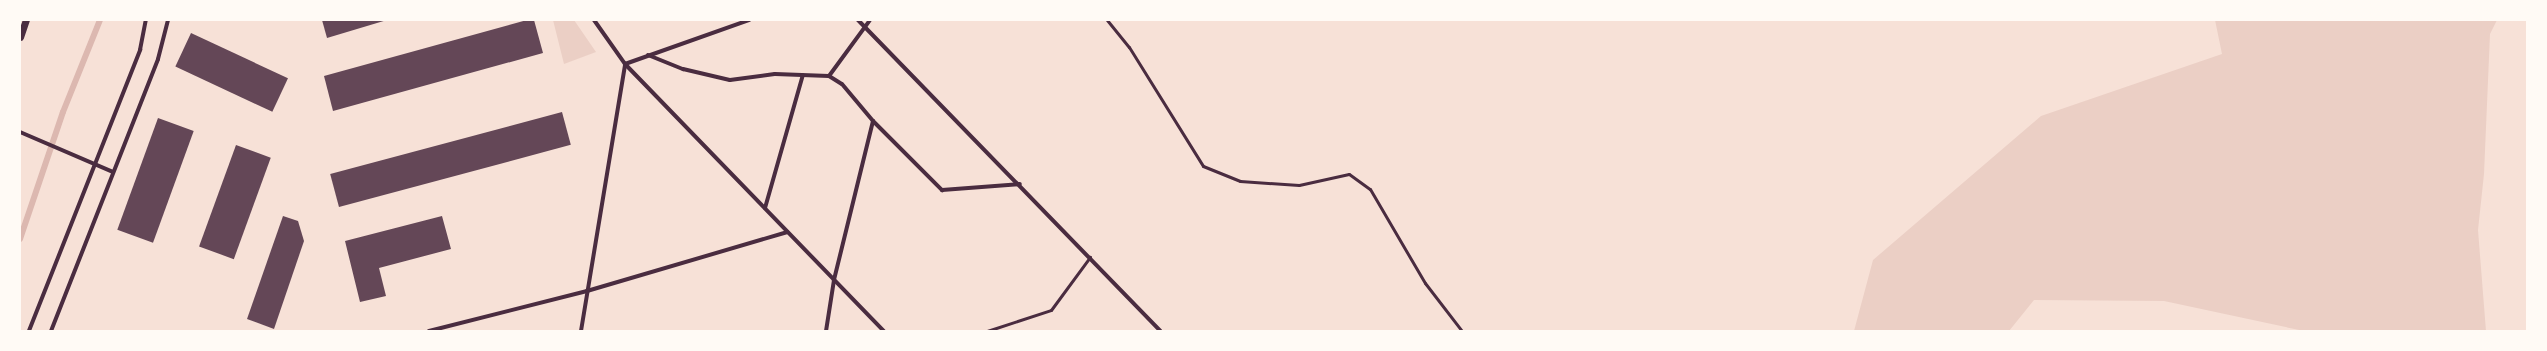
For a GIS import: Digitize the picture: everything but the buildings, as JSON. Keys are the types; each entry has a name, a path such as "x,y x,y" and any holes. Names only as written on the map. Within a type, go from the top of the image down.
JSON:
{"street":[{"path":"20,37 26,20"},
{"path":"29,331 140,50 146,20"},
{"path":"51,331 158,59 168,20"},
{"path":"594,20 625,64 884,331"},
{"path":"625,64 749,20"},
{"path":"858,20 1020,184 1160,331"},
{"path":"829,76 863,26 870,20"},
{"path":"648,55 684,69 730,80 775,74 829,76 842,84 873,122 942,190 1020,184"},
{"path":"581,331 625,64"},
{"path":"765,208 803,75"},
{"path":"826,331 834,280 873,122"},
{"path":"20,132 113,172"},
{"path":"429,331 587,291 788,232"}],"lane":[{"path":"1107,20 1129,47 1203,166 1240,181 1299,185 1349,174 1370,189 1425,283 1462,331"},
{"path":"987,331 1052,310 1090,257"}],"shaded area":[{"path":"553,20 574,20 596,52 564,64"},
{"path":"2215,20 2497,20 2490,34 2484,174 2478,230 2486,331 2304,331 2164,301 2034,300 2009,331 1854,331 1873,260 2041,116 2222,54"}],"waterway":[{"path":"20,239 63,112 100,20"}]}
